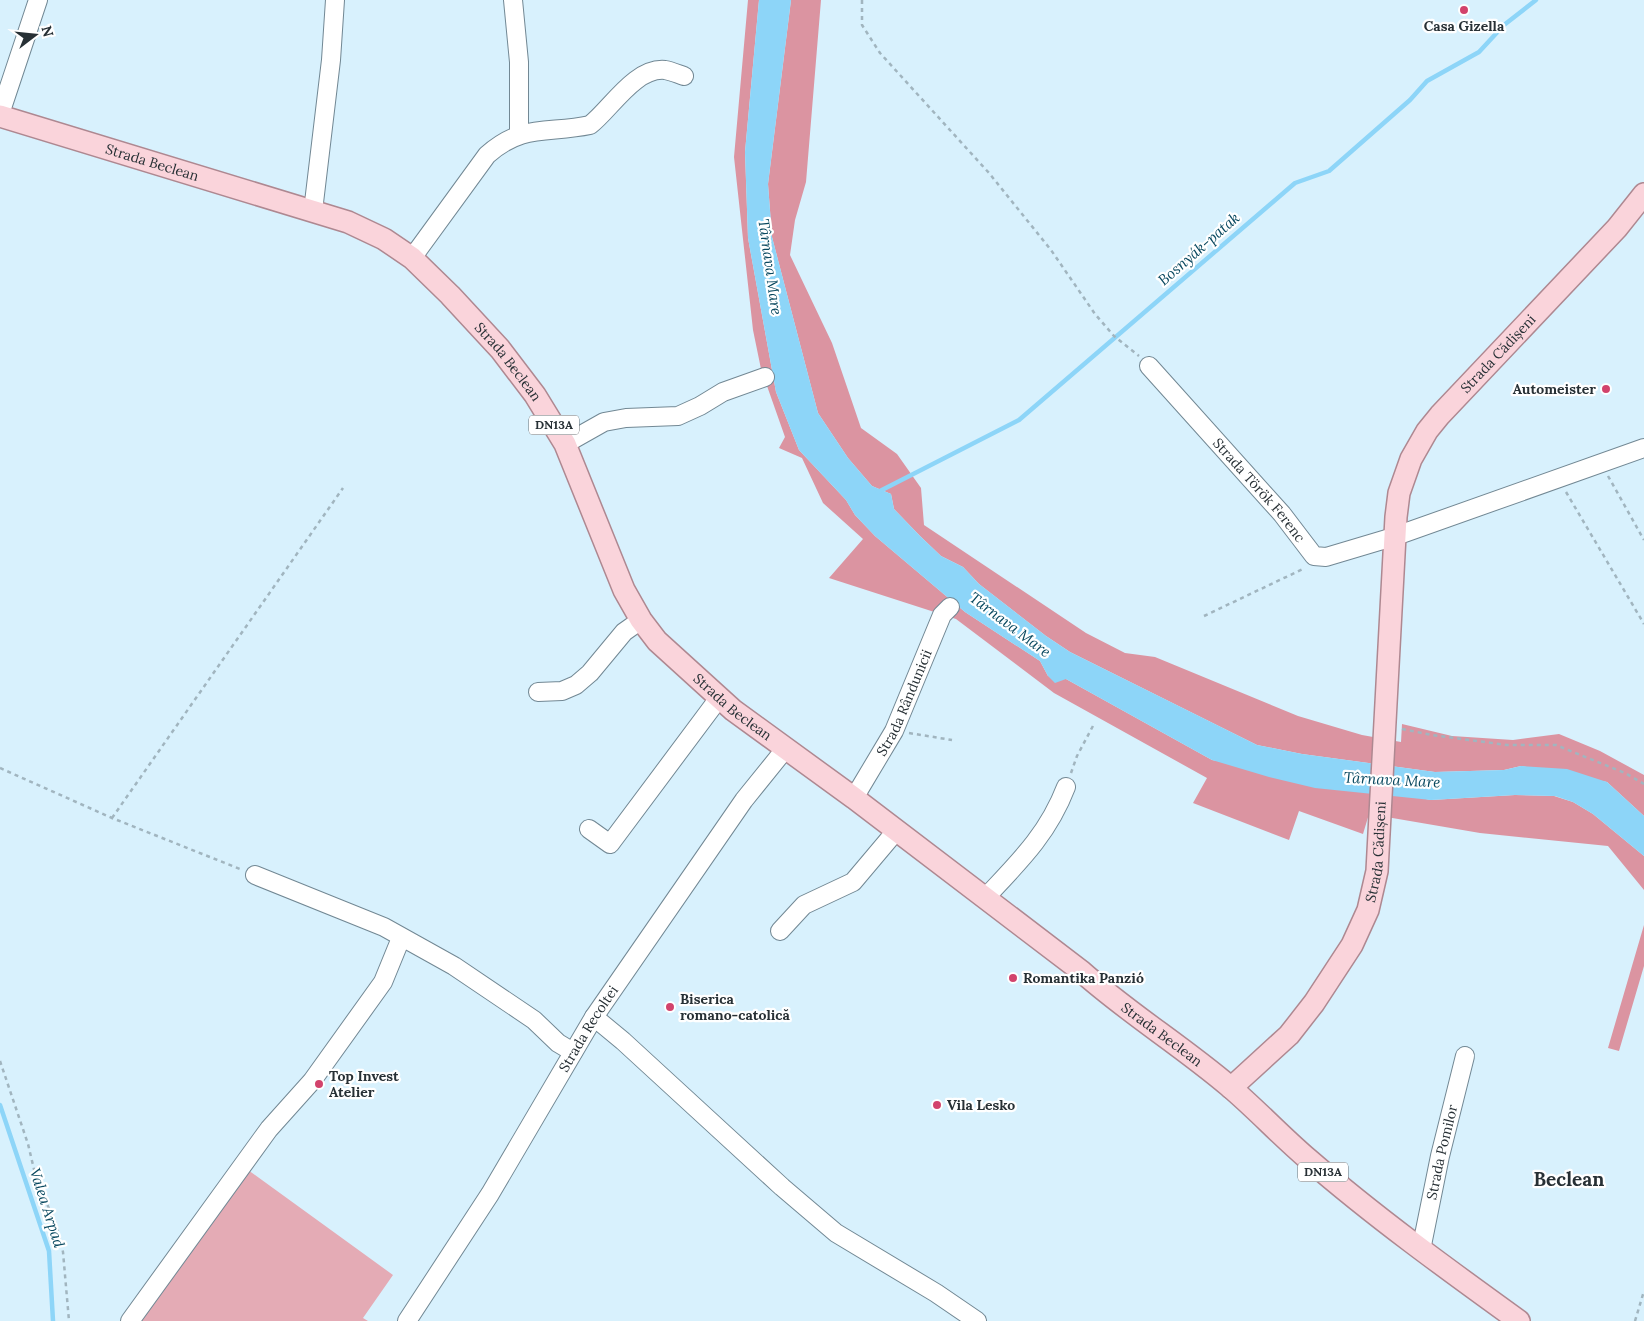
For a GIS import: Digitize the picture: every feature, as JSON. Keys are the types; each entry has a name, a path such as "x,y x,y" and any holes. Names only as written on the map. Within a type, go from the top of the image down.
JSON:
{"main road":[{"name":"Strada Beclean","path":"0,115 348,222 384,239 412,258 450,295 500,349 535,395 565,444 624,590 641,620 657,641 719,698 1081,971 1111,998 1169,1038 1231,1088 1307,1159 1421,1250 1518,1321"},
{"name":"Strada Cădișeni","path":"1231,1088 1289,1035 1314,1003 1352,945 1368,910 1377,872 1386,734 1393,537 1399,494 1405,473 1427,431 1642,200"}],"street":[{"path":"0,115 38,0"},
{"path":"313,211 331,60 336,0"},
{"path":"513,0 520,62 519,133"},
{"path":"412,258 487,154 501,142 519,133 590,125 622,91 648,74 664,70 684,76"},
{"name":"Strada Török Ferenc","path":"1149,366 1282,514 1314,556 1326,557"},
{"path":"565,444 604,422 626,418 678,416 700,406 723,392 765,377"},
{"path":"1326,557 1393,537 1644,448"},
{"name":"Strada Rândunicii","path":"854,798 894,731 942,615 950,607"},
{"path":"538,692 562,691 576,685 590,673 624,632 641,620"},
{"path":"589,828 610,844 719,698"},
{"name":"Strada Recoltei","path":"407,1321 490,1194 594,1017 744,800 786,748"},
{"path":"985,898 1034,846 1060,804 1066,787"},
{"path":"780,931 804,905 853,882 896,831"},
{"path":"255,875 384,927 454,966 534,1020 558,1043 573,1052"},
{"path":"130,1321 269,1129 312,1081 383,982 401,938"},
{"path":"594,1017 624,1040 782,1187 836,1234 936,1293 974,1320"},
{"name":"Strada Pomilor","path":"1421,1250 1440,1156 1465,1056"}],"path":[{"path":"862,0 862,25 880,53 989,173 1051,250 1114,336 1133,349 1149,366"},
{"path":"1600,463 1644,540"},
{"path":"1558,478 1644,624"},
{"path":"112,818 343,488"},
{"path":"1204,616 1326,557"},
{"path":"1066,787 1077,756 1094,724"},
{"path":"894,731 952,740"},
{"path":"1386,734 1463,740 1507,746 1556,745 1625,773 1644,784"},
{"path":"0,768 112,818 255,875"},
{"path":"0,1061 28,1144 37,1182 56,1224 63,1252 69,1321"},
{"path":"1635,1321 1644,1291"}],"shaded area":[{"path":"748,0 759,0 745,152 748,238 776,392 799,450 846,500 855,515 875,536 965,612 1040,661 1048,676 1066,679 1212,760 1431,800 1515,795 1554,796 1573,802 1593,814 1644,856 1644,890 1608,846 1480,833 1369,814 1363,834 1299,811 1289,840 1193,803 1207,778 1054,693 956,619 829,578 863,539 823,503 802,458 779,448 785,437 761,369 753,330 734,157"},
{"path":"791,0 821,0 806,182 795,220 790,255 832,343 861,428 897,454 921,488 924,525 1086,633 1125,653 1155,657 1298,716 1362,735 1401,742 1402,724 1452,736 1513,740 1559,734 1600,751 1644,775 1644,816 1607,782 1521,766 1504,770 1435,772 1302,754 1257,745 1070,652 1046,636 979,584 963,567 941,556 920,536 894,509 891,494 872,486 848,458 818,413 772,237 768,184"},
{"path":"1644,925 1644,966 1619,1051 1608,1048"},
{"path":"248,1170 393,1275 363,1318 368,1321 139,1321"}],"water":[{"name":"Târnava Mare","path":"759,0 791,0 768,184 772,237 818,413 848,458 872,486 891,494 894,509 920,536 941,556 963,567 979,584 1046,636 1070,652 1257,745 1302,754 1435,772 1504,770 1521,766 1567,769 1607,782 1644,816 1644,856 1593,814 1573,802 1555,796 1515,795 1431,800 1315,788 1212,760 1066,679 1055,683 1048,676 1040,661 965,612 875,536 855,515 846,500 799,450 776,392 748,238 745,152"}],"waterway":[{"name":"Bosnyák-patak","path":"878,492 1019,420 1295,183 1329,171 1410,100 1427,81 1479,52 1504,25 1536,0"},
{"name":"Valea Arpad","path":"0,1105 49,1251 53,1321"}],"place":[{"name":"Casa Gizella","path":"1464,10"},
{"name":"Automeister","path":"1606,389"},
{"name":"Romantika Panzió","path":"1013,978"},
{"name":"Biserica romano-catolică","path":"670,1007"},
{"name":"Top Invest Atelier","path":"319,1084"},
{"name":"Vila Lesko","path":"937,1105"}],"district":[{"name":"Beclean","path":"1569,1179"}]}
